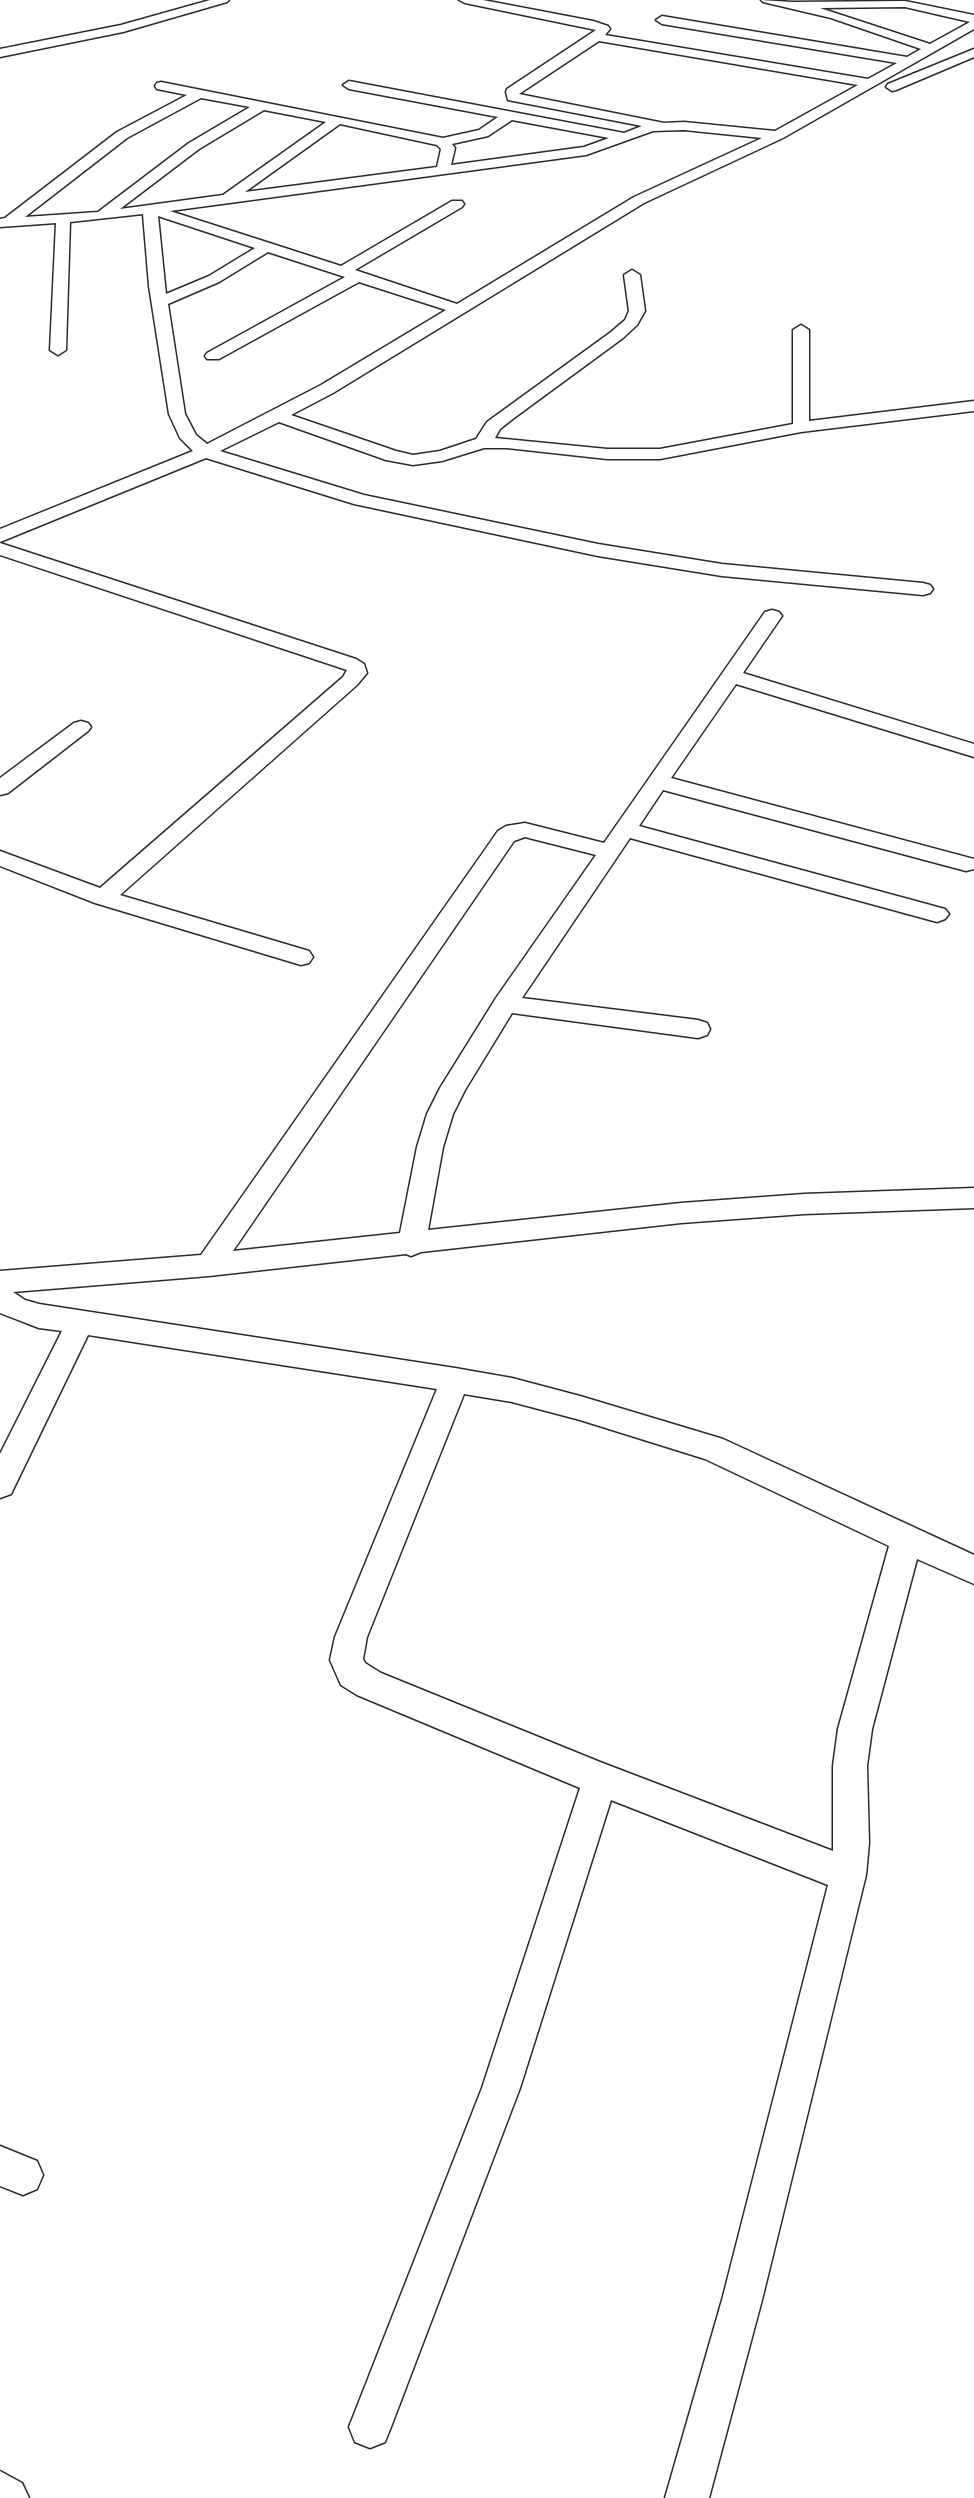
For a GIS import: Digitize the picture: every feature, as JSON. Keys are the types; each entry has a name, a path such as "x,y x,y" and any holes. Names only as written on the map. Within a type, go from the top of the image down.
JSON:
{"street":[{"path":"0,53 123,28 223,0"},
{"path":"466,0 601,27 603,32 598,37 511,95 664,126 778,135"},
{"path":"768,0 834,15 931,48"},
{"path":"795,5 906,4 974,19"},
{"path":"662,20 910,60"},
{"path":"0,536 205,452 278,416 327,389 640,200 778,135 974,24"},
{"path":"598,37 870,83"},
{"path":"855,92 888,89 974,53"},
{"path":"349,84 626,137"},
{"path":"161,86 442,142 483,133 510,115"},
{"path":"4,223 122,135 198,94"},
{"path":"100,216 167,168 194,146 260,107"},
{"path":"227,199 336,121"},
{"path":"4,223 100,216 586,151 651,127 664,126"},
{"path":"442,142 448,148 443,169"},
{"path":"214,356 350,273 457,204"},
{"path":"150,209 458,309"},
{"path":"150,209 160,302 177,414 188,438 205,452 360,500 598,550 722,570 923,590"},
{"path":"58,350 63,220"},
{"path":"160,302 214,279 238,266 267,246"},
{"path":"483,443 493,426 617,335 631,322 636,311 632,275"},
{"path":"800,330 801,427"},
{"path":"278,416 392,456 413,460 442,456 483,443 507,442 637,456 660,454 801,427 974,406"},
{"path":"0,549 349,663 357,668 357,673 350,681 103,898"},
{"path":"411,1245 430,1146 440,1114 452,1088 505,1004 772,616"},
{"path":"731,676 974,751"},
{"path":"0,788 81,728"},
{"path":"659,782 966,864"},
{"path":"209,1265 506,836 514,830 525,830 611,852"},
{"path":"626,830 937,914"},
{"path":"0,858 103,898 301,957"},
{"path":"505,1004 698,1029"},
{"path":"0,1282 209,1265 411,1245 681,1213 804,1204 974,1198"},
{"path":"0,1298 15,1308 39,1316 455,1380 546,1399 712,1448 974,1570"},
{"path":"0,1485 80,1323"},
{"path":"455,1380 351,1637 346,1660 353,1674 369,1684 600,1779 848,1875"},
{"path":"687,2498 739,2310 848,1875 851,1843 850,1766 855,1729 907,1538"},
{"path":"370,2427 501,2088 600,1779"},
{"path":"0,2493 7,2498"}]}
